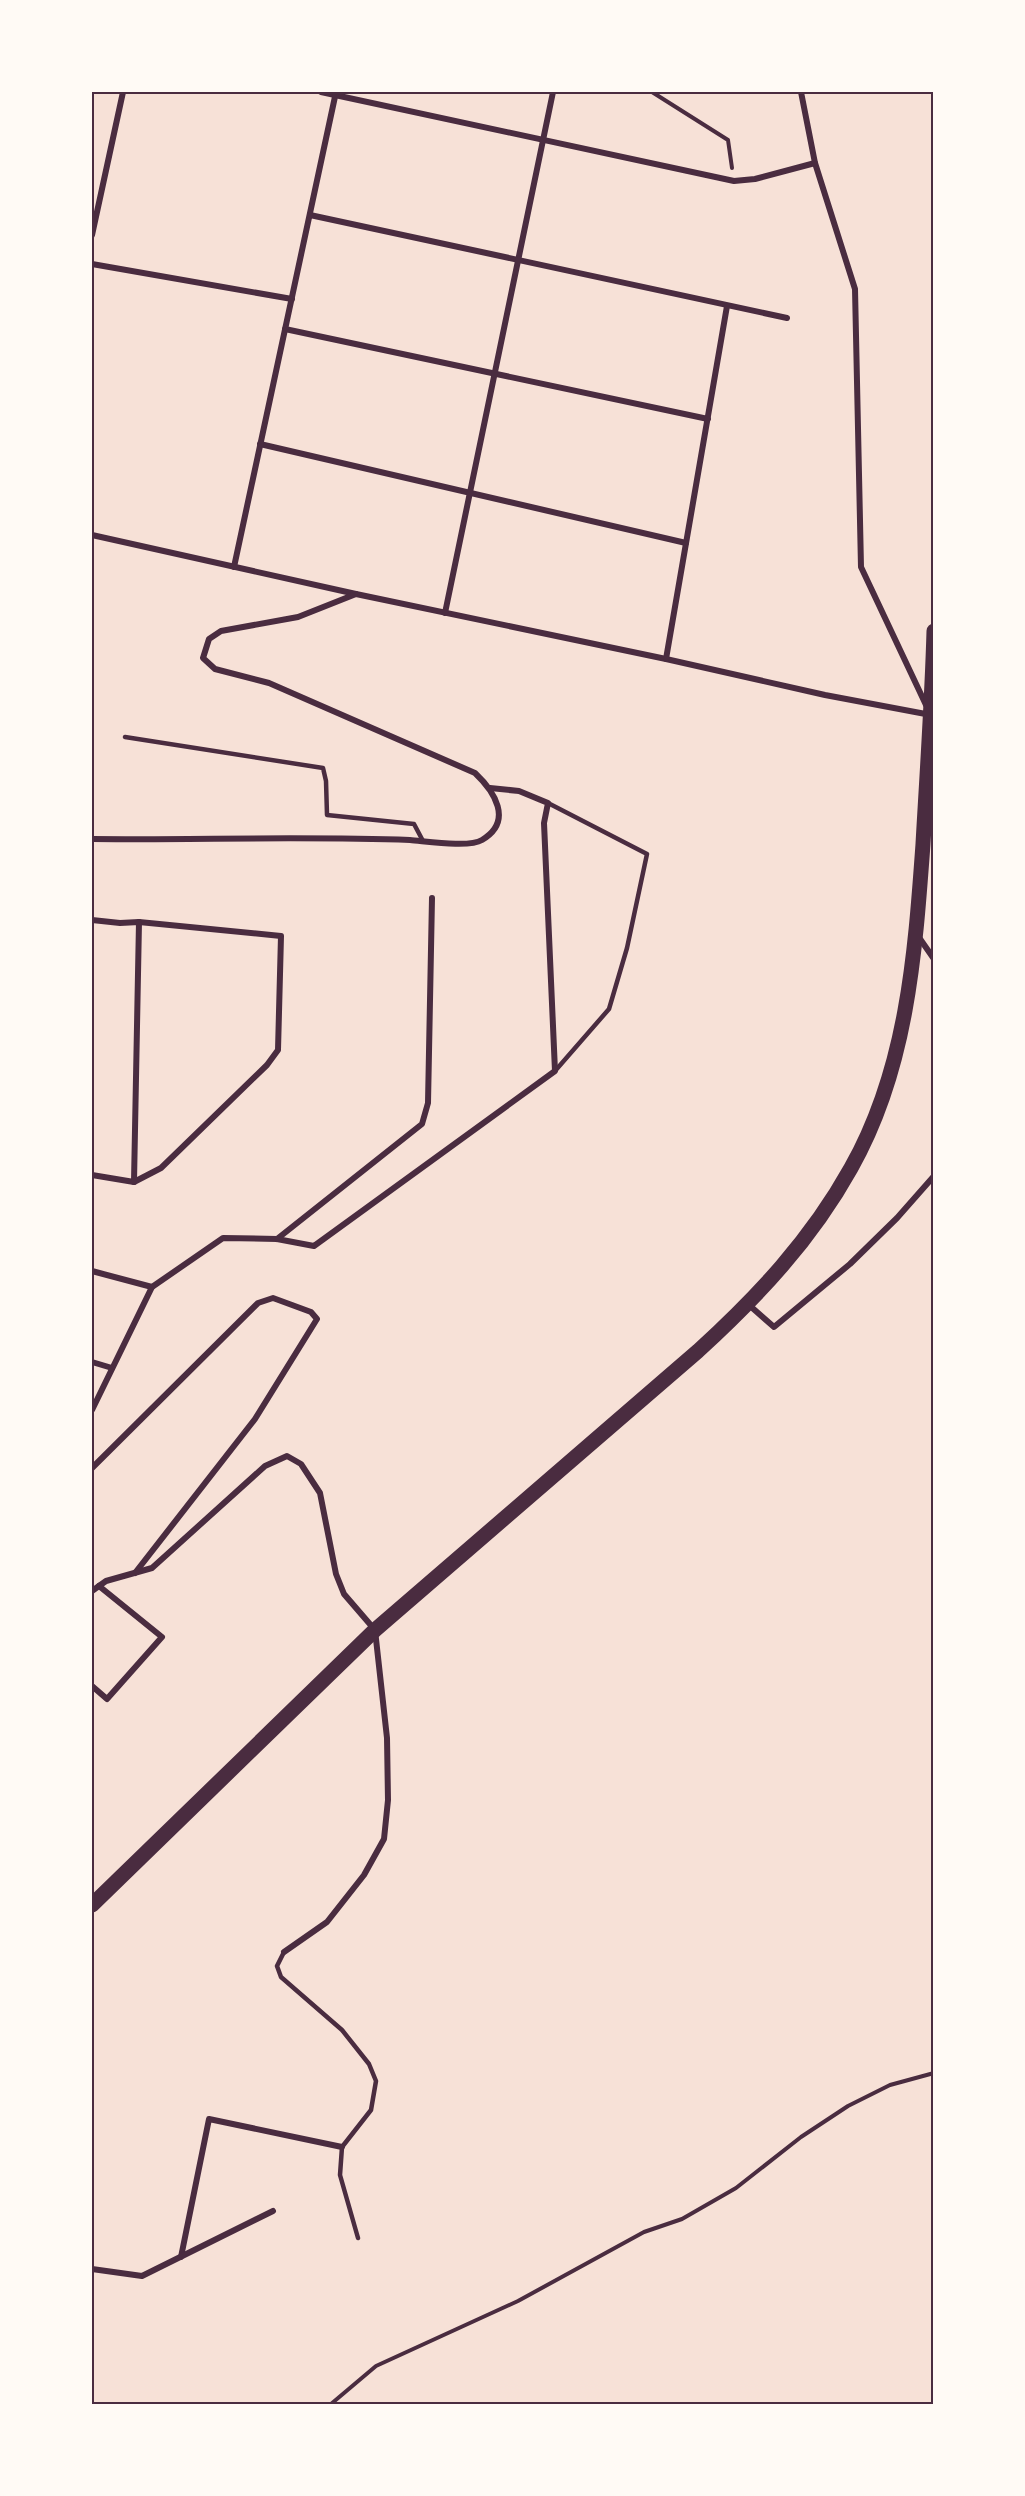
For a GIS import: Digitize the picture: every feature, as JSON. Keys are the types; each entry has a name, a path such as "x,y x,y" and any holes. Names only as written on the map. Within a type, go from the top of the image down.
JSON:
{"main road":[{"path":"92,1905 375,1630 749,1305 821,1217 852,1167 876,1113 895,1059 909,996 916,933 932,716 933,631"}],"street":[{"path":"92,235 123,92"},
{"path":"321,92 336,93 734,181 755,179 815,163"},
{"path":"445,613 553,92"},
{"path":"801,92 815,163 855,289 861,567 932,716"},
{"path":"234,567 336,93"},
{"path":"310,215 787,318"},
{"path":"92,264 292,299"},
{"path":"666,659 727,306"},
{"path":"285,329 708,419"},
{"path":"260,444 686,543"},
{"path":"92,535 356,594 932,716"},
{"path":"92,839 354,838 461,843 481,841 495,826 500,807 490,788 475,773 268,683 215,669 203,658 210,639 221,631 298,617 356,594"},
{"path":"92,1410 152,1287 223,1238 277,1239 314,1246 555,1071 544,823 548,803 519,791 490,788"},
{"path":"277,1239 422,1124 428,1103 432,898"},
{"path":"92,920 139,922 281,936 278,1050 260,1073 161,1168 134,1182 92,1175"},
{"path":"134,1182 139,922"},
{"path":"916,933 933,959"},
{"path":"749,1305 774,1327 850,1264 897,1218 933,1176"},
{"path":"92,1271 152,1287"},
{"path":"92,1468 258,1303 273,1298 311,1312 317,1319 255,1419 135,1573"},
{"path":"92,1362 112,1368"},
{"path":"92,1591 106,1581 152,1568 265,1466 287,1456 301,1464 320,1493 336,1574 344,1594 375,1630 387,1738 388,1800 384,1839 364,1875 327,1922 284,1952"},
{"path":"92,1686 107,1699 162,1637 99,1586"},
{"path":"181,2257 209,2119 342,2147"},
{"path":"92,2269 142,2276 273,2211"}],"lane":[{"path":"125,737 323,768 326,781 327,815 414,824 423,841"},
{"path":"548,803 647,854 627,948 609,1008 555,1071"},
{"path":"284,1952 277,1966 281,1977 342,2030 369,2064 376,2081 370,2110 342,2147 340,2175 358,2238"}],"path":[{"path":"652,92 728,140 734,181"},
{"path":"331,2404 376,2366 518,2301 644,2232 682,2219 736,2188 801,2137 848,2106 890,2085 933,2073"}]}
